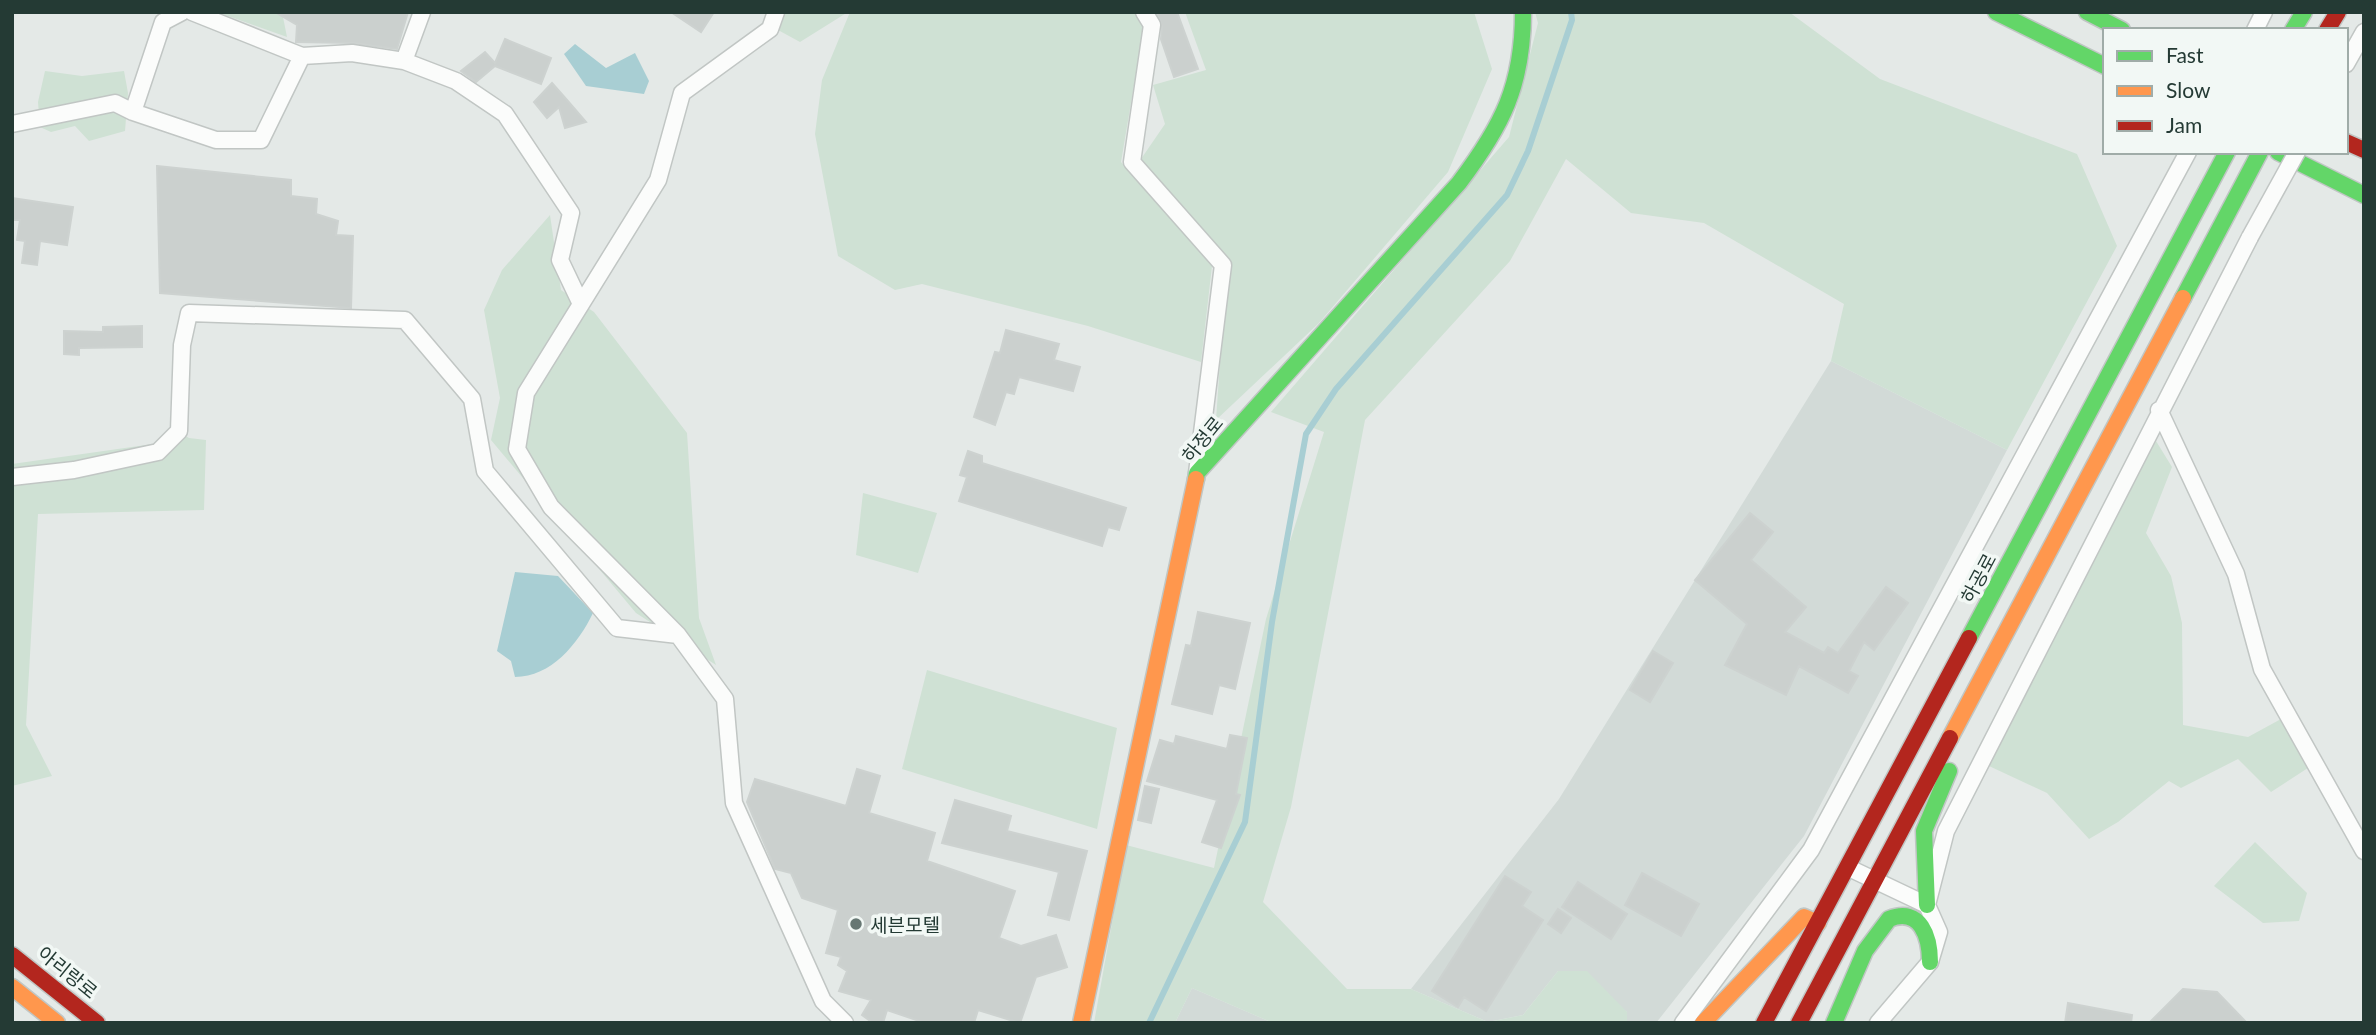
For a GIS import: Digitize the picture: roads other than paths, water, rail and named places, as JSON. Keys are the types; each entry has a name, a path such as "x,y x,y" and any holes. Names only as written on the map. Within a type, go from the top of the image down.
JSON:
{"main road":[{"name":"하정로","path":"1081,1023 1197,474 1460,183 1494,136 1512,90 1524,36 1523,12"},
{"path":"1996,12 2103,65"},
{"path":"2087,12 2118,28"},
{"path":"2294,28 2304,12"},
{"path":"2328,28 2338,12"},
{"path":"2348,143 2364,150"},
{"name":"하공로","path":"1763,1023 1849,868 2226,154"},
{"path":"1799,1023 2258,154"},
{"path":"2282,154 2364,195"},
{"path":"1927,905 1924,831 2004,636"},
{"path":"1834,1023 1875,932 1890,918 1907,916 1922,923 1930,938 1930,961"},
{"path":"1703,1023 1772,955 1804,917 1818,923"},
{"name":"아리랑로","path":"12,954 97,1023"},
{"path":"12,987 57,1023"}],"street":[{"path":"133,112 163,22 182,12"},
{"path":"192,12 302,56 352,53 404,61 456,81 505,114 571,213 560,260 580,302"},
{"path":"404,61 422,12"},
{"path":"776,12 770,29 682,93 658,180 598,281 580,302 526,393 517,449 551,507 678,635 726,699 734,803 822,1002 845,1023"},
{"path":"1144,12 1152,25 1132,162 1223,265 1197,474"},
{"path":"2348,60 2364,32"},
{"path":"12,124 115,103 133,112 216,140 261,140 302,56"},
{"path":"1683,1023 1811,850 2187,154"},
{"path":"1878,1023 1930,961 1939,932 1927,905 1946,831 2160,410 2296,154"},
{"path":"12,477 74,470 158,452 179,431 182,345 190,313 405,320 472,399 485,471 617,628 678,635"},
{"path":"2160,410 2236,574 2262,669 2364,850"},
{"path":"1849,868 1875,878 1927,905"}],"water":[{"path":"575,44 606,68 635,53 649,81 644,94 586,86 564,54"},
{"path":"515,572 558,576 593,613 580,636 562,657 540,671 515,677 511,661 497,651"}],"waterway":[{"path":"1149,1023 1245,822 1272,622 1306,434 1336,389 1507,195 1528,151 1572,20 1571,12"}],"place":[{"name":"세븐모텔","path":"856,924"}]}
